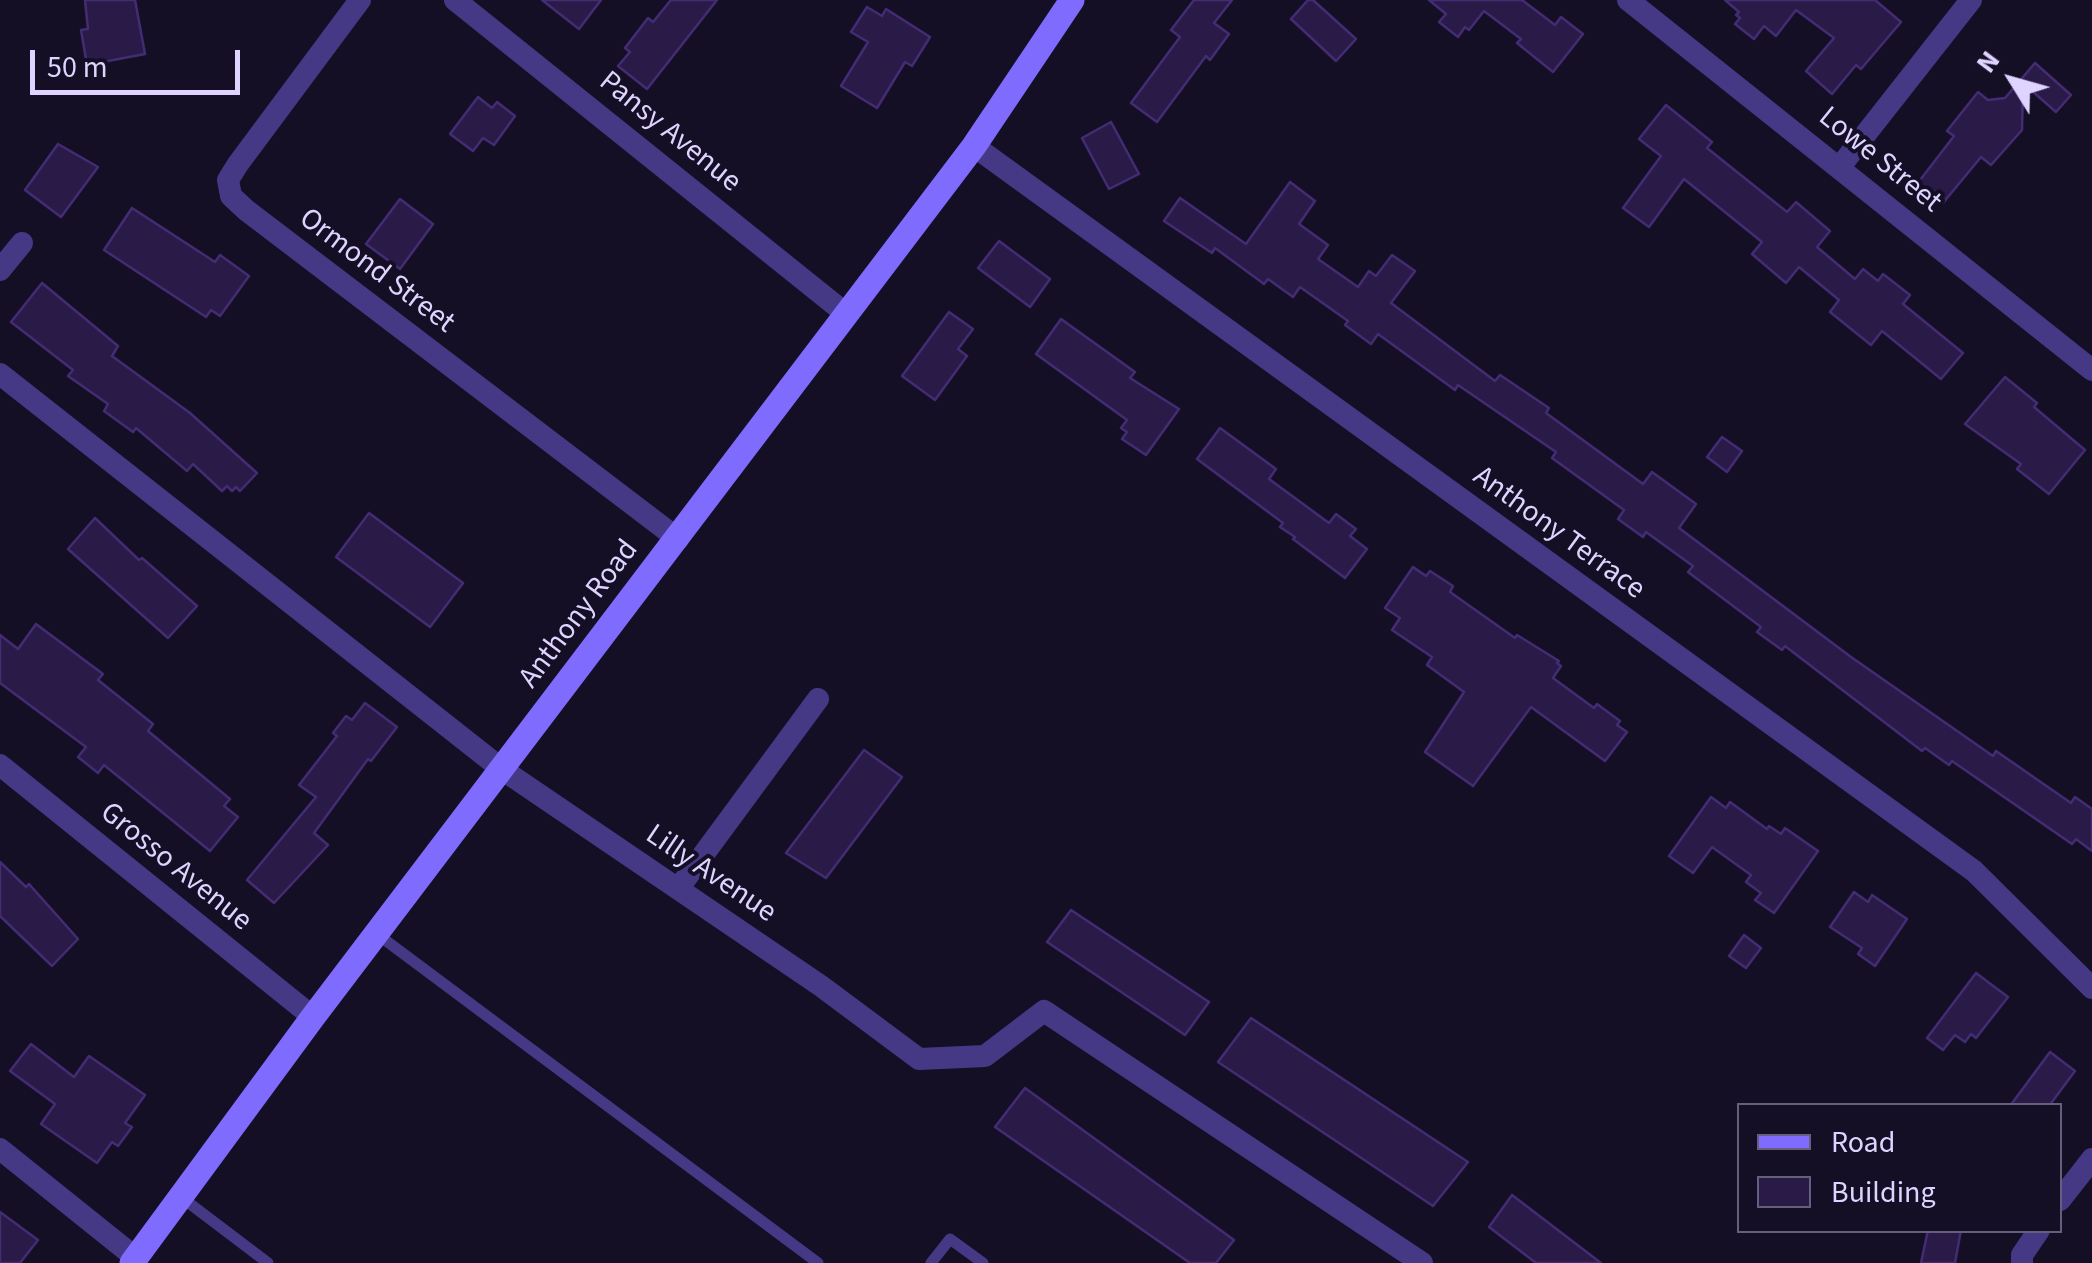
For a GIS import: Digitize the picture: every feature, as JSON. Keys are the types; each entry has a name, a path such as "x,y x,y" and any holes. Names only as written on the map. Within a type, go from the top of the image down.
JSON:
{"street":[{"name":"Ormond Street","path":"360,0 238,164 228,180 231,196 678,539"},
{"name":"Anthony Road","path":"134,1261 313,1017 974,146 1072,0"},
{"name":"Lowe Street","path":"1628,0 2092,370"},
{"path":"1840,168 1972,0"},
{"name":"Pansy Avenue","path":"466,3 845,313"},
{"name":"Anthony Terrace","path":"974,146 1974,870 2092,988"},
{"path":"0,270 22,243"},
{"name":"Lilly Avenue","path":"0,374 502,770 821,986 919,1059 984,1056 1044,1011 1422,1263"},
{"path":"678,889 818,699"},
{"name":"Grosso Avenue","path":"0,765 313,1017"},
{"path":"0,1149 134,1261"},
{"path":"2062,1197 2092,1159"},
{"path":"2022,1263 2022,1255 2037,1233"}],"lane":[{"path":"377,934 818,1263"},
{"path":"180,1197 268,1263"},
{"path":"931,1263 950,1239 983,1263"}],"building":[{"path":"85,0 135,0 145,54 87,65 81,30 88,29"},
{"path":"542,0 601,0 579,29"},
{"path":"671,0 717,0 647,89 618,66 630,52 625,48 648,18 653,22"},
{"path":"1194,0 1232,0 1214,23 1229,34 1210,60 1206,56 1157,122 1131,103 1180,37 1171,30"},
{"path":"1308,0 1313,0 1356,39 1336,61 1291,19"},
{"path":"1429,0 1522,0 1555,25 1561,17 1583,34 1553,72 1517,43 1521,39 1484,11 1458,37 1439,22 1446,14"},
{"path":"1725,0 1875,0 1901,22 1861,69 1856,65 1832,94 1806,71 1834,38 1796,10 1776,36 1764,26 1754,39 1735,24 1739,12"},
{"path":"867,7 882,16 886,9 930,37 912,66 905,62 877,108 841,86 868,42 851,32"},
{"path":"2035,63 2071,95 2056,112 2023,83 2022,130 1991,165 1981,157 1943,203 1917,184 1954,136 1947,131 1978,92 1988,100 2005,98"},
{"path":"478,97 492,108 497,102 515,116 494,145 483,138 473,151 450,134"},
{"path":"1666,105 1712,142 1707,148 1787,212 1796,202 1830,231 1817,247 1855,279 1863,269 1878,281 1883,274 1910,295 1903,304 1963,353 1941,379 1882,331 1871,345 1830,312 1839,300 1799,267 1786,283 1752,254 1762,242 1684,179 1649,227 1623,208 1661,156 1639,139"},
{"path":"1111,122 1139,174 1109,189 1082,138"},
{"path":"58,144 98,167 61,217 25,190"},
{"path":"1290,182 1315,201 1299,224 1328,245 1318,259 1358,287 1369,271 1376,276 1392,255 1415,271 1391,303 1495,381 1500,375 1549,408 1546,413 1643,484 1652,472 1696,504 1679,528 1851,657 1993,756 1996,751 2071,803 2075,797 2092,809 2092,851 2076,839 2072,844 1952,761 1949,765 1925,748 1922,751 1785,646 1782,650 1757,632 1761,627 1688,572 1693,566 1646,532 1643,537 1618,519 1624,510 1552,458 1556,452 1458,385 1455,390 1378,334 1371,344 1345,325 1348,321 1300,287 1293,297 1268,279 1264,284 1215,248 1212,253 1164,221 1180,198 1246,244"},
{"path":"400,199 433,224 400,269 366,244"},
{"path":"132,208 215,262 220,255 249,276 220,316 211,310 206,317 104,250"},
{"path":"999,241 1050,279 1030,307 978,268"},
{"path":"42,283 118,346 112,356 190,413 257,473 240,491 227,486 222,491 193,464 187,471 136,428 133,432 104,411 108,404 68,376 73,370 11,322"},
{"path":"949,312 973,329 958,349 967,356 935,400 902,376"},
{"path":"1061,319 1135,372 1130,378 1179,409 1146,455 1122,439 1127,432 1121,428 1127,420 1036,354"},
{"path":"2005,377 2085,450 2049,494 2017,469 2021,464 1965,424"},
{"path":"1220,428 1276,469 1269,479 1329,523 1336,514 1356,529 1350,536 1367,549 1345,578 1293,539 1280,527 1283,523 1197,459"},
{"path":"1722,437 1742,451 1727,472 1707,457"},
{"path":"369,513 463,583 430,627 336,557"},
{"path":"95,518 139,560 142,558 197,606 168,638 68,549"},
{"path":"1413,567 1426,576 1430,571 1453,586 1450,592 1515,638 1517,635 1559,661 1561,666 1553,678 1594,708 1597,704 1620,721 1617,725 1627,732 1605,761 1531,707 1473,786 1425,752 1464,692 1427,665 1432,657 1392,630 1400,618 1385,608"},
{"path":"36,624 103,674 98,680 153,724 148,731 230,799 224,806 238,817 210,851 104,765 98,773 78,757 86,747 0,683 0,635 18,649"},
{"path":"365,703 397,727 371,761 368,759 314,833 328,845 274,903 247,880 316,797 299,785 337,736 333,733 346,716 352,720"},
{"path":"864,750 902,777 826,878 786,853"},
{"path":"1711,797 1726,808 1730,802 1767,829 1769,826 1781,834 1785,828 1818,851 1774,913 1755,900 1761,893 1746,882 1751,875 1712,847 1693,873 1669,856"},
{"path":"0,862 26,887 29,884 78,939 52,966 0,916"},
{"path":"1854,892 1868,902 1872,895 1907,919 1875,966 1858,954 1862,948 1830,927"},
{"path":"1071,910 1209,1002 1185,1035 1047,942"},
{"path":"1744,935 1761,948 1746,968 1729,956"},
{"path":"1976,973 2008,997 1976,1038 1971,1034 1965,1042 1955,1035 1943,1050 1927,1038"},
{"path":"1251,1018 1468,1162 1433,1206 1218,1062"},
{"path":"31,1044 74,1077 89,1056 145,1095 125,1123 132,1127 118,1146 112,1142 97,1163 41,1124 55,1104 10,1071"},
{"path":"2050,1052 2075,1071 2051,1103 2012,1103"},
{"path":"1025,1088 1234,1240 1216,1263 1190,1263 995,1127"},
{"path":"1512,1195 1601,1263 1536,1263 1489,1227"},
{"path":"0,1212 38,1240 20,1263 0,1263"},
{"path":"1927,1233 1960,1233 1955,1263 1921,1263"}]}
